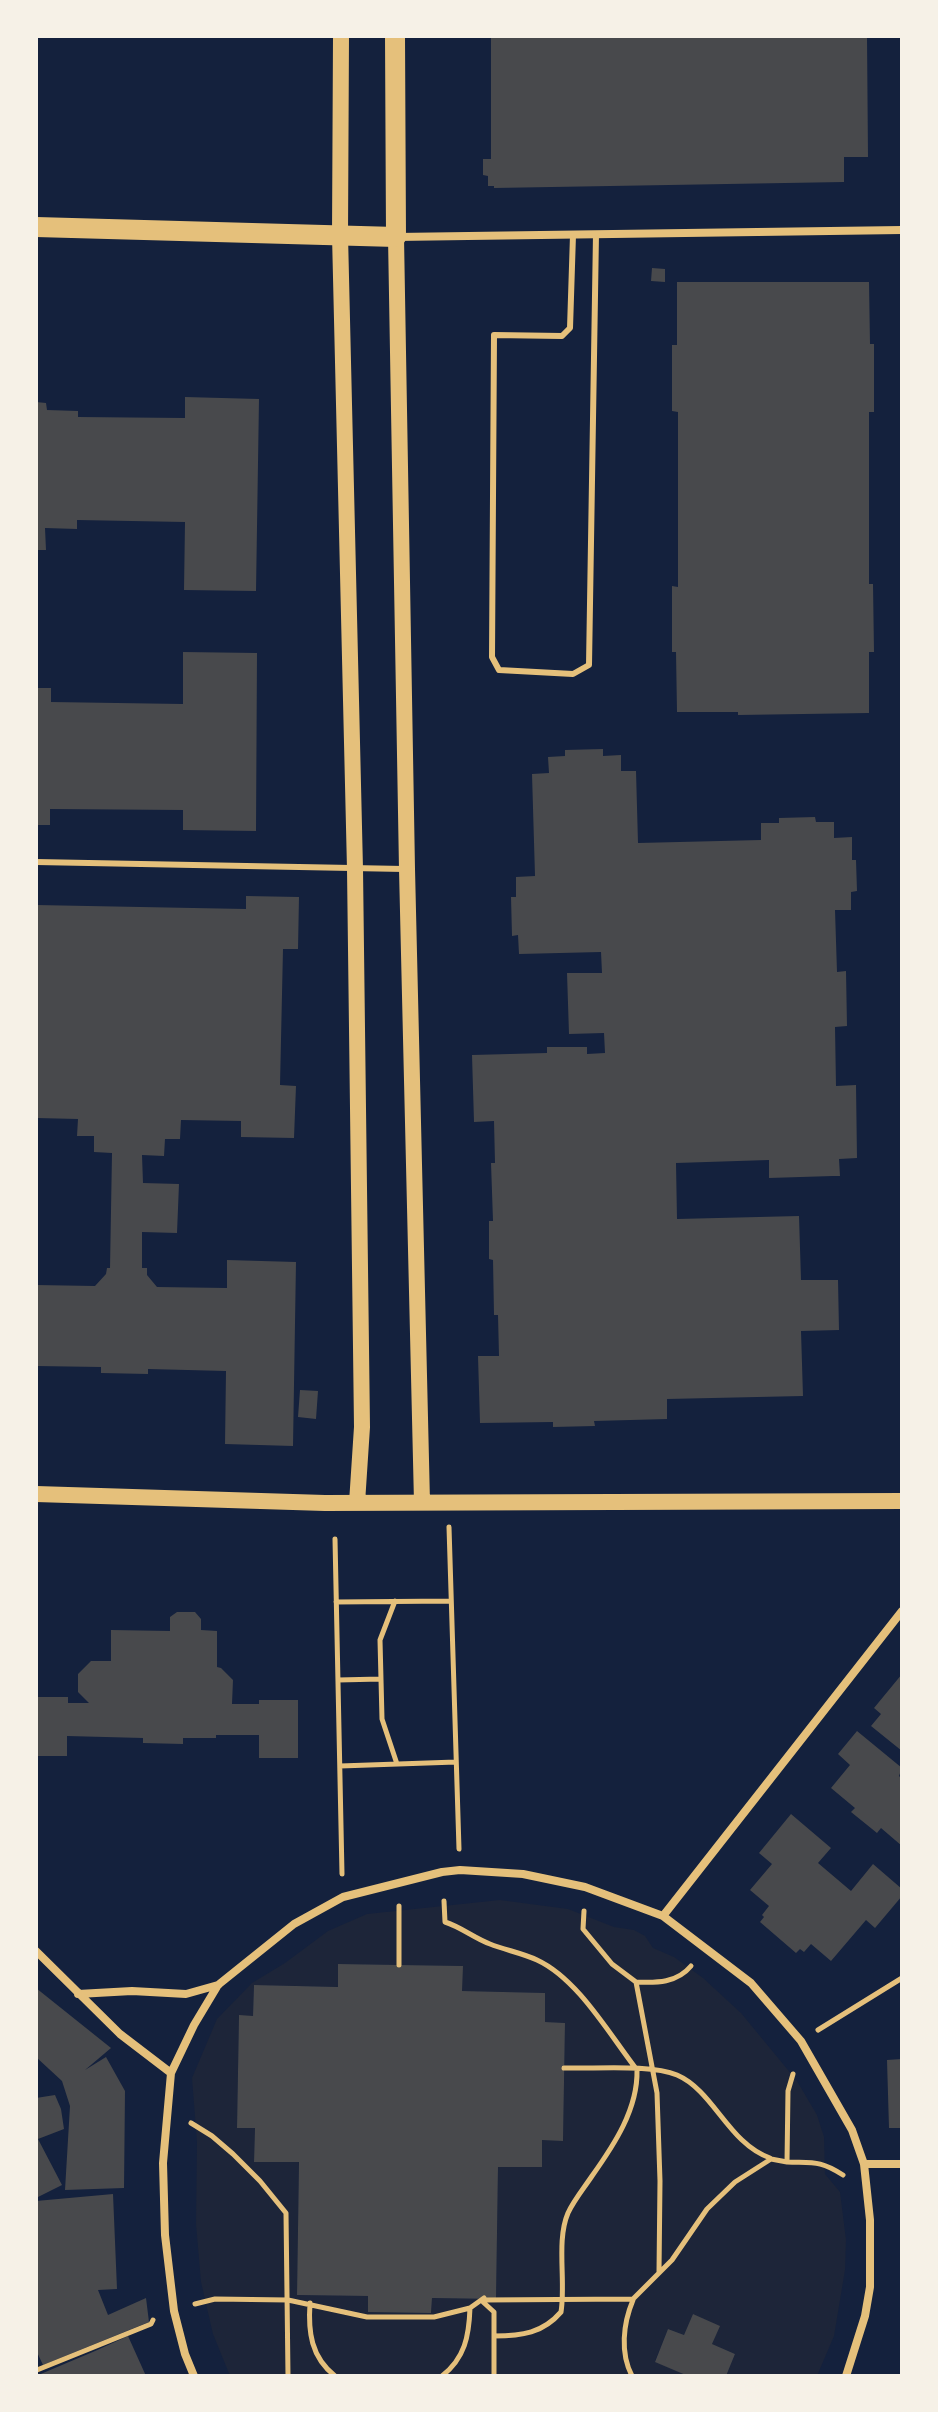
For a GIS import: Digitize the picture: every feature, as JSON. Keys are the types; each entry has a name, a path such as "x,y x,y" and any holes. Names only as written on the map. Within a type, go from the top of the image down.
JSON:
{"main road":[{"path":"341,36 340,235 355,869 362,1427 357,1503"},
{"path":"395,36 407,869 422,1502"},
{"path":"36,227 396,237"},
{"path":"36,1494 357,1503 902,1501"}],"street":[{"path":"396,237 902,230"},
{"path":"663,1916 902,1611"},
{"path":"194,2376 174,2311 165,2235 163,2163 171,2073 194,2025 218,1985 294,1924 343,1897 460,1870 523,1874 585,1887 663,1916 751,1983 801,2041 852,2130 864,2164 870,2220 870,2287 861,2331 846,2376"},
{"path":"36,1951 120,2034 171,2073"},
{"path":"78,1994 132,1991 186,1994 218,1985"},
{"path":"864,2164 902,2164"}],"lane":[{"path":"573,235 570,328 562,336 494,335 492,657 499,670 573,674 589,665 596,234"},
{"path":"36,862 407,869"}],"path":[{"path":"448,1502 460,1870"},
{"path":"335,1539 343,1897"},
{"path":"395,1601 380,1640 382,1719 397,1764"},
{"path":"336,1602 451,1601"},
{"path":"338,1680 381,1679"},
{"path":"340,1766 456,1762"},
{"path":"444,1901 445,1922 485,1943 534,1958 570,1984 637,2070 638,2087 630,2114 568,2213 564,2229 561,2312 541,2330 494,2336"},
{"path":"399,1906 399,1965"},
{"path":"584,1911 583,1929 612,1964 636,1982 659,1983 682,1976 690,1969"},
{"path":"801,2041 902,1978"},
{"path":"636,1982 657,2093 659,2273"},
{"path":"564,2068 652,2070 679,2076 693,2086 755,2153 787,2162 826,2164 844,2176"},
{"path":"787,2162 788,2091 793,2074"},
{"path":"191,2123 233,2154 286,2213 288,2376"},
{"path":"632,2376 623,2349 633,2299 672,2260 707,2209 735,2182 771,2159"},
{"path":"204,2301 288,2300 367,2317 434,2317 470,2308 484,2300 633,2299"},
{"path":"484,2300 494,2312 494,2376"},
{"path":"310,2303 311,2340 317,2356 335,2376"},
{"path":"442,2376 455,2365 465,2348 470,2308"},
{"path":"37,2370 151,2324 155,2317"}],"shaded area":[{"path":"500,1900 568,1909 645,1936 653,1948 674,1957 703,1978 741,2013 797,2081 817,2115 824,2137 825,2174 840,2192 846,2240 845,2270 834,2336 817,2376 726,2376 735,2354 712,2344 719,2326 693,2314 684,2335 668,2329 655,2361 688,2376 230,2376 213,2334 201,2282 196,2224 197,2142 192,2078 217,2019 252,1983 328,1931 367,1914","holes":["338,1964 462,1966 462,1991 545,1993 545,2022 565,2023 563,2140 542,2140 541,2167 498,2167 496,2299 432,2298 431,2312 369,2312 368,2296 297,2295 299,2162 254,2161 255,2128 237,2127 239,2016 253,2016 254,1985 338,1987"]}],"building":[{"path":"491,36 867,36 868,157 844,157 844,182 494,188 488,186 488,176 483,175 483,159 491,159"},
{"path":"652,268 665,269 665,282 651,281"},
{"path":"677,282 869,282 870,344 874,344 874,412 869,412 869,584 873,584 874,652 869,652 869,713 738,715 738,712 677,712 676,652 672,652 672,586 678,587 678,412 672,411 672,345 677,345"},
{"path":"185,397 259,399 256,591 184,590 185,522 77,520 77,529 45,528 46,550 36,550 36,402 46,403 47,410 78,411 78,417 185,418"},
{"path":"183,652 257,653 256,831 183,830 183,810 50,809 50,825 36,825 36,688 51,688 51,702 183,704"},
{"path":"603,749 603,756 621,755 621,771 636,771 638,843 761,840 761,823 779,823 779,818 815,817 816,822 834,822 834,838 852,837 857,891 851,892 851,910 835,910 837,972 846,971 847,1026 835,1027 836,1086 856,1085 857,1158 839,1159 840,1176 769,1178 769,1160 676,1163 677,1219 799,1216 801,1280 838,1280 839,1330 801,1331 803,1396 667,1399 667,1419 594,1421 595,1426 553,1427 553,1422 480,1423 478,1356 499,1356 498,1315 494,1315 493,1260 489,1259 489,1221 493,1221 491,1163 495,1163 494,1121 474,1122 472,1055 547,1053 547,1047 587,1047 587,1054 605,1053 604,1033 569,1034 567,973 602,973 601,952 519,954 518,935 512,936 511,897 516,897 516,877 535,876 532,774 549,773 548,757 565,756 565,750"},
{"path":"246,896 299,897 298,949 283,949 280,1085 296,1086 294,1138 241,1137 241,1121 181,1120 180,1139 165,1139 164,1156 142,1155 143,1183 179,1184 177,1233 142,1232 142,1268 147,1268 147,1275 157,1287 227,1288 227,1260 296,1262 293,1446 225,1444 226,1371 148,1369 148,1374 101,1373 101,1367 36,1366 36,1285 95,1286 110,1268 112,1153 94,1152 94,1136 77,1136 78,1119 36,1118 36,905 246,909"},
{"path":"300,1390 318,1391 316,1419 298,1417"},
{"path":"177,1612 195,1612 201,1619 201,1630 217,1631 217,1667 233,1680 232,1704 298,1700 298,1758 259,1758 259,1735 183,1738 183,1744 143,1743 143,1738 67,1736 67,1756 36,1756 36,1697 68,1697 68,1703 89,1703 78,1692 78,1674 91,1661 111,1661 111,1630 170,1631 170,1617"},
{"path":"902,1674 902,1751 871,1726 881,1714 874,1708"},
{"path":"857,1731 902,1768 899,1776 902,1779 902,1846 881,1828 877,1833 851,1812 855,1808 831,1788 850,1765 838,1754"},
{"path":"791,1814 831,1848 818,1863 851,1891 873,1864 902,1889 902,1896 875,1928 866,1920 831,1961 811,1944 804,1952 800,1949 796,1953 760,1922 769,1906 750,1890 772,1864 759,1853"},
{"path":"338,1964 463,1966 462,1991 545,1993 545,2022 565,2023 563,2141 542,2140 542,2167 498,2167 496,2299 432,2298 431,2313 368,2312 368,2296 297,2295 299,2162 254,2162 255,2128 237,2128 239,2015 253,2016 254,1985 338,1987"},
{"path":"36,1988 111,2048 85,2070 106,2057 125,2091 124,2188 65,2190 70,2106 62,2081 36,2057"},
{"path":"902,2059 902,2128 889,2128 887,2060"},
{"path":"55,2095 64,2129 38,2139 62,2185 36,2198 36,2098"},
{"path":"113,2194 117,2289 98,2290 108,2315 146,2298 149,2322 43,2365 36,2350 36,2201"},
{"path":"693,2314 720,2326 712,2344 735,2354 726,2376 688,2376 655,2362 668,2329 684,2335"},
{"path":"128,2336 146,2376 36,2376 95,2351"}]}
